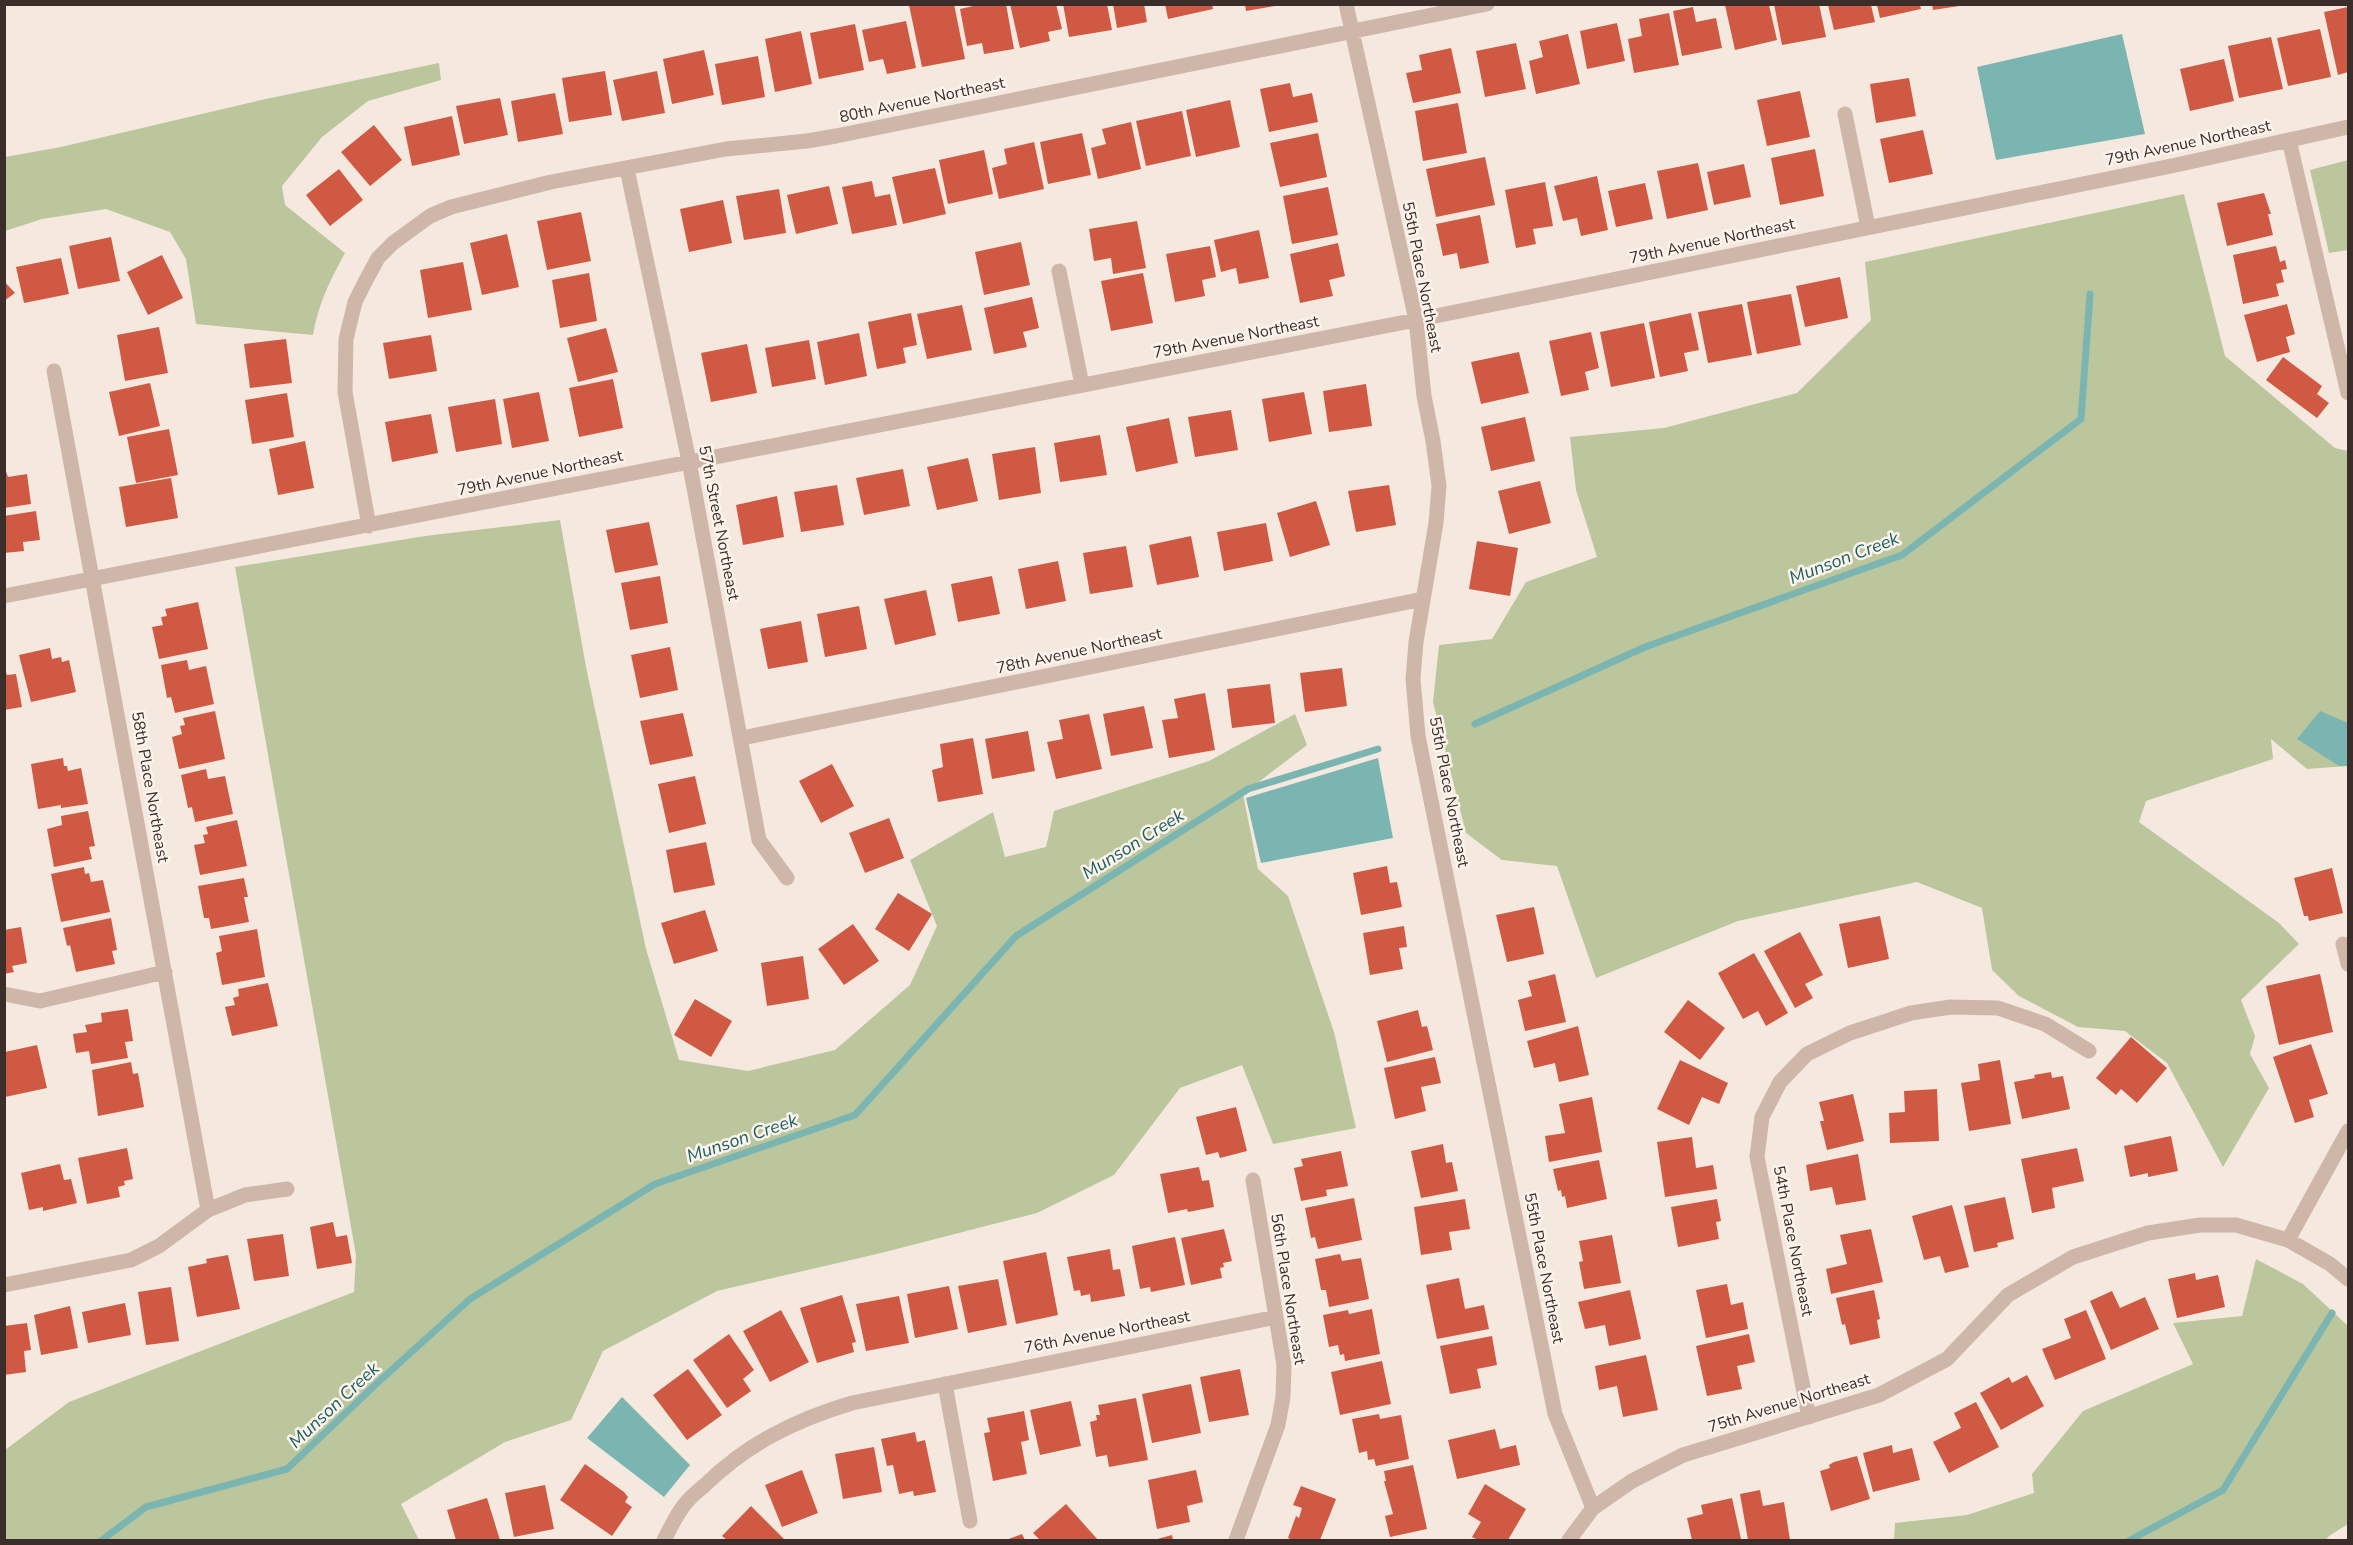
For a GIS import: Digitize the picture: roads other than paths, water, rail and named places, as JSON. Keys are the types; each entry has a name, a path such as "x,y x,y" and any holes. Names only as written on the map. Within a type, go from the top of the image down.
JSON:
{"street":[{"name":"55th Place Northeast","path":"1346,4 1416,320 1424,396 1439,486 1437,523 1416,642 1413,679 1418,736 1555,1414 1593,1508"},
{"name":"80th Avenue Northeast","path":"369,526 345,392 346,339 356,302 378,258 411,228 430,216 451,207 551,182 726,149 836,136 1487,4"},
{"path":"1845,114 1868,227"},
{"name":"79th Avenue Northeast","path":"4,596 1416,320 2349,127"},
{"path":"2289,140 2348,393"},
{"name":"57th Street Northeast","path":"627,169 689,461 742,738 759,840 787,878"},
{"path":"1059,271 1082,385"},
{"name":"58th Place Northeast","path":"54,371 208,1210"},
{"name":"78th Avenue Northeast","path":"742,738 1423,599"},
{"path":"2343,944 2349,964"},
{"path":"4,994 40,1001 165,972"},
{"name":"54th Place Northeast","path":"1809,1417 1757,1157 1762,1117 1780,1082 1807,1054 1850,1033 1911,1013 1951,1008 1998,1008 2045,1024 2089,1051"},
{"path":"2288,1240 2349,1131"},
{"name":"56th Place Northeast","path":"1236,1540 1278,1425 1283,1397 1284,1365 1253,1180"},
{"path":"4,1285 131,1260 159,1246 208,1210 245,1195 287,1189"},
{"name":"75th Avenue Northeast","path":"1569,1540 1593,1508 1632,1481 1683,1455 1879,1395 1947,1359 2008,1295 2073,1257 2148,1233 2200,1225 2236,1225 2288,1240 2330,1264 2349,1279"},
{"name":"76th Avenue Northeast","path":"664,1540 684,1505 721,1469 749,1447 820,1412 852,1403 1276,1317"},
{"path":"945,1384 970,1521"}],"water":[{"path":"2122,34 2145,134 1996,160 1977,67"},
{"path":"2320,711 2348,723 2348,766 2339,766 2297,739"},
{"path":"1378,758 1393,838 1261,863 1246,798"},
{"path":"622,1397 690,1465 664,1497 587,1438"}],"waterway":[{"name":"Munson Creek","path":"1475,724 1645,647 1902,555 2081,419 2090,294"},
{"name":"Munson Creek","path":"102,1540 146,1507 287,1469 470,1299 655,1184 855,1115 1016,936 1248,789 1378,749"},
{"path":"2130,1540 2223,1490 2332,1313"}]}
